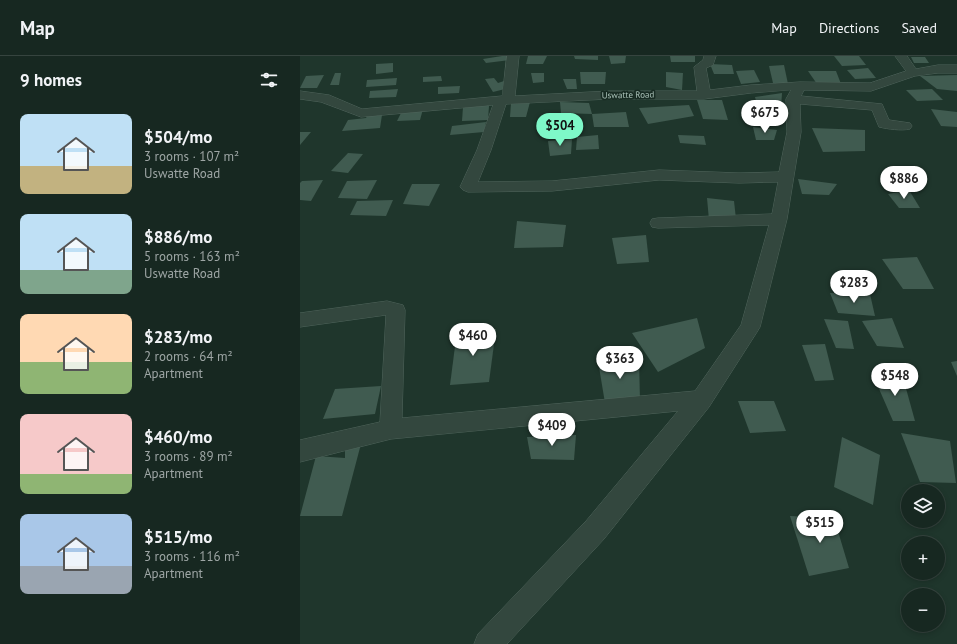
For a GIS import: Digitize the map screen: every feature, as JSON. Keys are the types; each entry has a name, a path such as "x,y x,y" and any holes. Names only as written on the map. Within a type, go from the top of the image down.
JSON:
{"street":[{"path":"513,56 504,100 468,187 552,186 659,175 739,178 787,177"},
{"path":"704,95 700,67 709,62 710,56"},
{"path":"900,56 913,73"},
{"name":"Uswatte Road","path":"300,95 324,98 360,113 504,100 608,95 704,95 751,89 797,93 871,87 934,65 957,69"},
{"path":"488,644 595,530 700,400 750,327 779,219 794,132 797,93 877,107 884,124 905,126"},
{"path":"658,223 779,219"},
{"path":"300,320 387,308 396,310 391,429"},
{"path":"300,451 391,429 700,400"}],"building":[{"path":"509,56 510,60 486,63 483,59"},
{"path":"528,56 547,56 543,64 526,64"},
{"path":"574,56 598,56 598,60 575,59"},
{"path":"609,56 626,56 625,63 611,64"},
{"path":"670,56 695,56 695,62 671,62"},
{"path":"834,56 859,56 866,65 842,66"},
{"path":"911,57 925,57 929,63 914,63"},
{"path":"393,63 393,72 376,74 376,64"},
{"path":"710,64 732,65 734,74 714,74"},
{"path":"784,65 788,84 773,83 769,66"},
{"path":"868,68 876,78 855,79 847,70"},
{"path":"754,70 760,82 741,84 736,71"},
{"path":"808,71 836,71 841,84 817,84"},
{"path":"580,72 606,72 605,84 581,84"},
{"path":"666,72 683,73 682,90 666,87"},
{"path":"335,73 341,73 339,85 330,85"},
{"path":"531,73 544,73 544,82 533,83"},
{"path":"324,75 317,88 300,88 306,76"},
{"path":"957,75 957,91 937,89 920,76"},
{"path":"441,76 442,81 423,82 423,77"},
{"path":"397,78 396,85 366,87 367,80"},
{"path":"494,78 498,83 504,81 509,88 493,92 485,79"},
{"path":"563,79 576,79 577,89 567,89"},
{"path":"460,86 459,93 438,94 438,87"},
{"path":"398,89 396,97 369,98 370,91"},
{"path":"932,89 943,100 917,101 906,90"},
{"path":"782,93 781,110 758,109 755,97"},
{"path":"697,100 722,100 728,120 703,119"},
{"path":"530,102 526,117 510,117 511,103"},
{"path":"560,102 589,103 592,114 561,113"},
{"path":"469,105 489,106 488,120 462,121 463,107"},
{"path":"689,105 694,116 648,124 639,108"},
{"path":"423,109 420,120 397,121 401,113"},
{"path":"931,109 957,112 957,127 941,126"},
{"path":"626,112 629,127 594,127 592,114"},
{"path":"382,115 380,128 342,131 348,120"},
{"path":"486,122 484,132 450,135 452,126"},
{"path":"753,127 777,130 774,140 756,140"},
{"path":"812,128 865,130 865,151 823,152"},
{"path":"300,132 311,132 300,145"},
{"path":"598,135 599,149 576,150 577,137"},
{"path":"678,135 704,136 706,145 680,143"},
{"path":"572,139 571,154 550,156 548,141"},
{"path":"348,153 363,154 348,173 331,171"},
{"path":"798,179 837,184 829,195 802,194"},
{"path":"323,180 311,201 300,200 300,183 302,181"},
{"path":"377,180 367,199 338,198 347,181"},
{"path":"412,184 440,184 429,206 403,204"},
{"path":"909,190 920,208 899,208 888,194"},
{"path":"707,198 734,201 736,219 709,220"},
{"path":"393,200 386,216 350,215 357,201"},
{"path":"517,221 566,225 563,247 514,248"},
{"path":"646,235 649,262 617,264 612,238"},
{"path":"917,257 934,289 903,289 882,259"},
{"path":"830,293 870,294 875,316 838,313"},
{"path":"697,318 705,348 658,372 632,333"},
{"path":"892,318 904,348 877,346 862,321"},
{"path":"824,319 848,321 854,349 836,348"},
{"path":"496,329 489,382 450,385 457,331"},
{"path":"825,344 834,380 815,381 802,345"},
{"path":"639,359 640,401 605,403 598,361"},
{"path":"957,361 957,376 951,362"},
{"path":"902,374 915,421 893,421 873,375"},
{"path":"381,386 375,414 323,419 335,389"},
{"path":"738,401 774,401 786,431 750,433"},
{"path":"901,433 950,441 956,483 920,482"},
{"path":"576,435 574,460 531,459 527,437"},
{"path":"842,437 880,455 873,505 834,487"},
{"path":"362,440 342,516 300,516 316,456 345,458 345,444"},
{"path":"790,516 834,518 849,568 809,576"}]}
